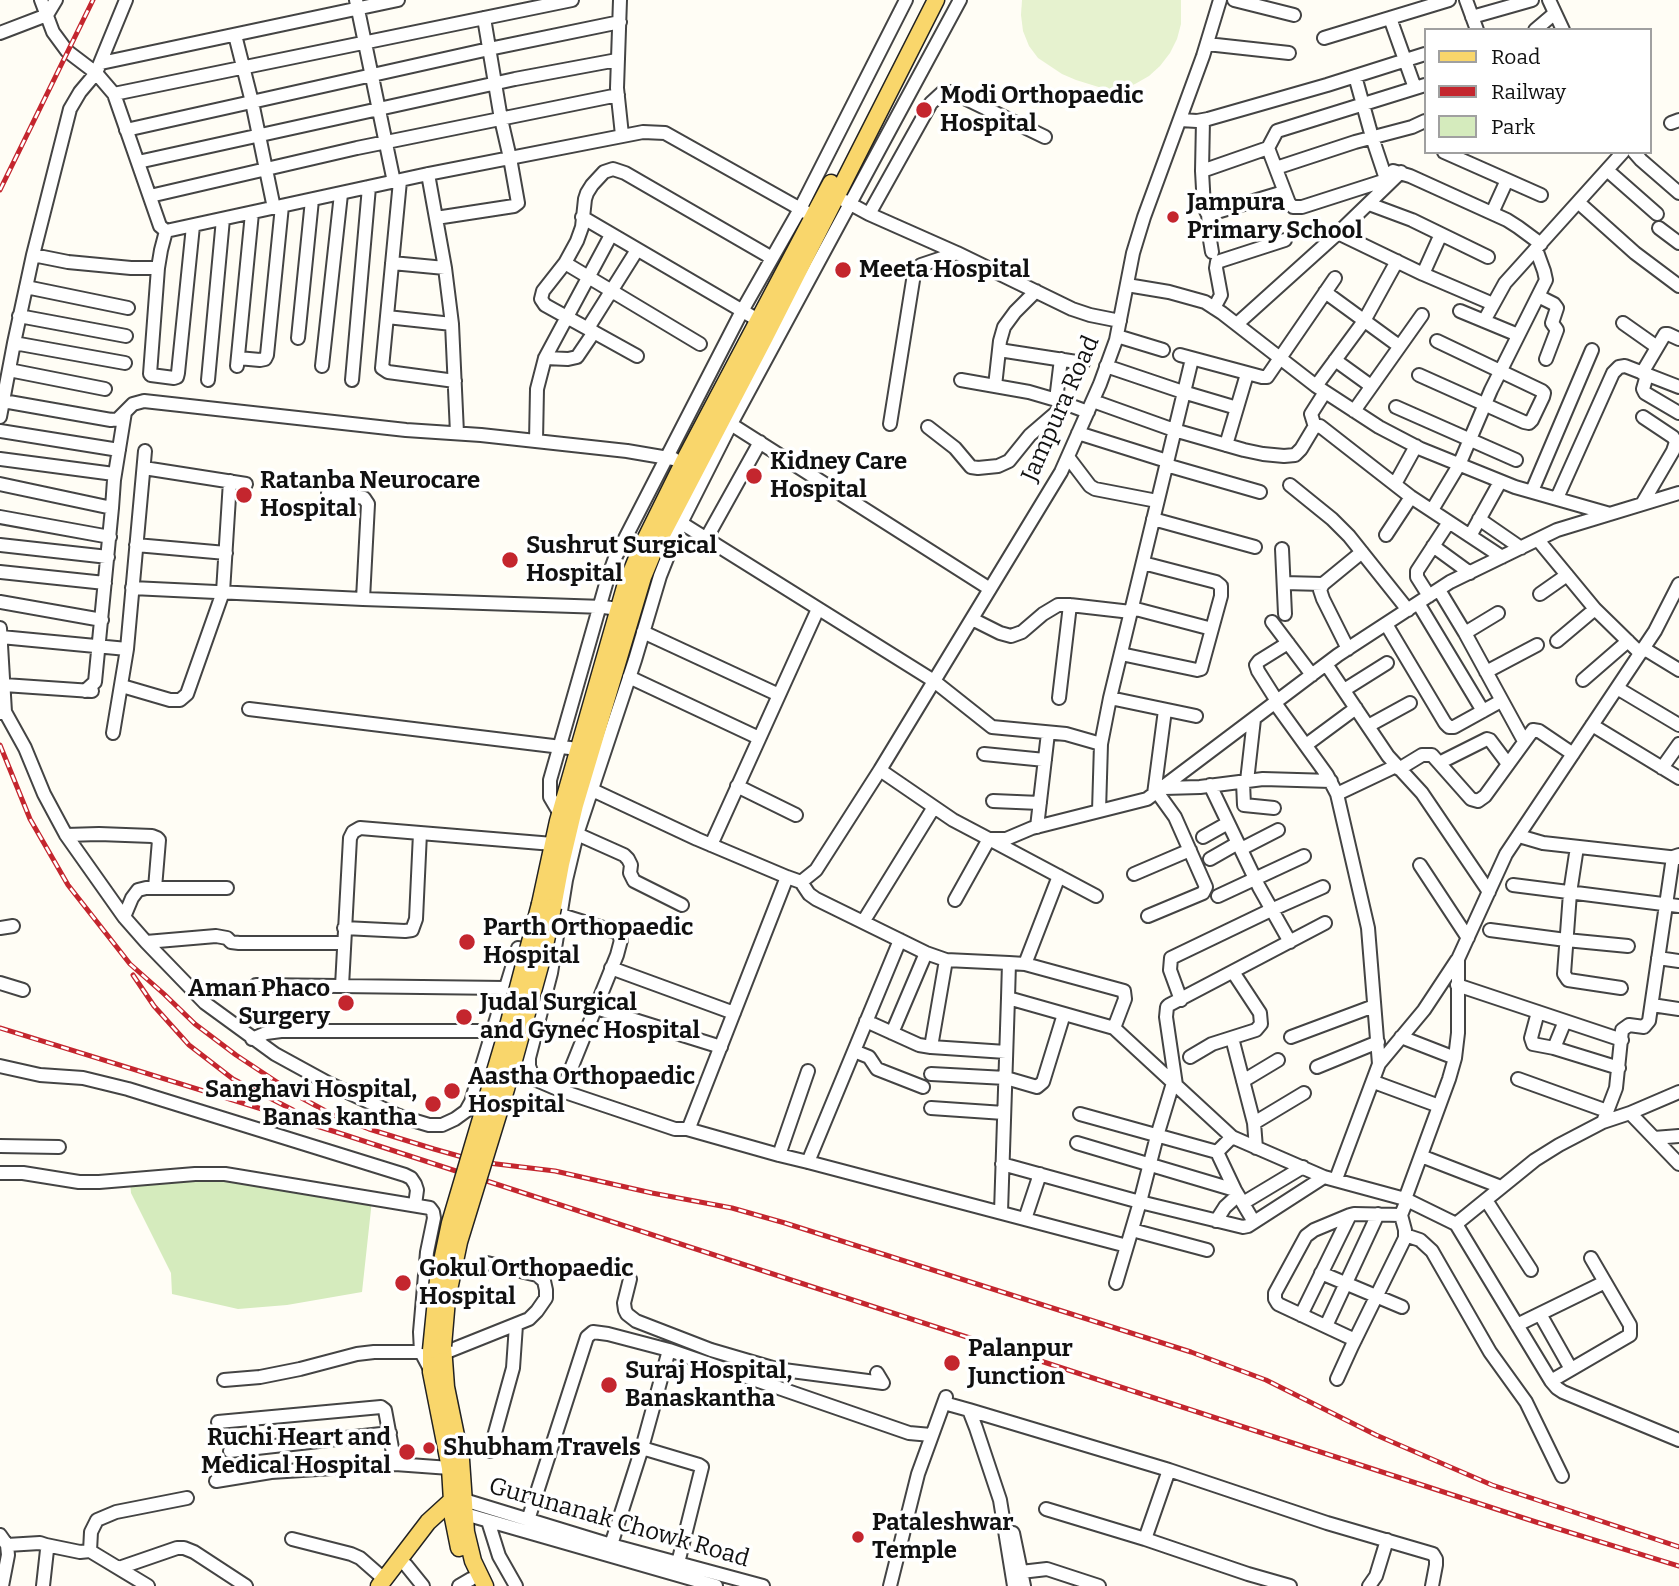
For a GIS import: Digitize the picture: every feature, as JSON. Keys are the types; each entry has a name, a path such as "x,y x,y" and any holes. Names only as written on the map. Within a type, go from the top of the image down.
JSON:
{"main road":[{"path":"625,610 625,587 642,546 692,462 758,320 925,0"},
{"path":"472,1584 470,1550 458,1508 432,1372 435,1350 459,1242 506,1089 543,955 551,908 581,785 585,750 625,610 676,520 692,462 727,421 812,215 843,200 936,0"},
{"path":"551,908 553,844 560,814 581,785"},
{"path":"384,1584 406,1565 458,1508 461,1460 446,1387 435,1350"},
{"path":"384,1584 428,1522 458,1508"}],"street":[{"path":"41,0 53,32 67,51 98,68 114,94 160,226 166,231"},
{"path":"0,33 47,15 56,0"},
{"path":"0,417 19,316 70,110 98,68 125,0"},
{"path":"98,68 357,4 398,0"},
{"path":"114,94 572,0"},
{"path":"620,0 617,60 622,135"},
{"path":"560,814 550,797 550,780 615,558 772,258 812,215 906,0"},
{"path":"960,0 843,200 676,520 629,677 581,785 577,834 566,880 551,908 548,985 529,1066 534,1079 675,1129 687,1129 1127,1246"},
{"name":"Jampura Road","path":"801,882 816,870 880,770 1061,472 1106,366 1120,321 1133,253 1144,217 1207,44 1220,0"},
{"path":"1234,0 1294,15"},
{"path":"1324,38 1449,0"},
{"path":"1465,0 1474,23 1532,0"},
{"path":"1549,0 1562,28"},
{"path":"357,4 371,76 397,181 382,370 455,381"},
{"path":"1537,28 1555,13"},
{"path":"436,218 517,205 518,201 500,119 484,18"},
{"path":"1202,171 1268,148 1277,131 1420,87 1405,60 1390,18"},
{"path":"126,130 620,22"},
{"path":"235,35 265,169 278,207 267,355 265,359 238,362 252,213"},
{"path":"1207,44 1289,53"},
{"path":"1180,120 1203,120 1424,54"},
{"path":"138,162 379,108 617,60"},
{"path":"1268,148 1290,206 1296,208 1380,182 1385,176 1355,76"},
{"path":"869,214 931,103 943,92 952,92 1045,137"},
{"path":"150,196 386,142 618,95"},
{"path":"1203,120 1204,207 1208,214 1212,253"},
{"path":"1276,168 1424,125"},
{"path":"166,231 428,174 643,132 665,134 812,215"},
{"path":"1448,154 1541,195"},
{"path":"1484,321 1505,283 1621,154"},
{"path":"1636,154 1679,193"},
{"path":"1383,168 1401,172 1518,227 1538,247 1546,276 1459,465 1432,510"},
{"path":"637,356 545,305 541,299 543,291 565,263 580,234 585,200 592,186 608,170 619,170 772,258"},
{"path":"1607,170 1657,214"},
{"path":"1237,324 1401,172"},
{"path":"428,174 452,324 457,433"},
{"path":"1492,214 1507,180"},
{"path":"352,380 369,187"},
{"path":"1208,214 1284,192"},
{"path":"322,366 341,194"},
{"path":"298,338 312,200"},
{"path":"843,200 1072,309 1120,321"},
{"path":"1578,202 1635,253 1679,286"},
{"path":"1369,204 1412,220 1488,257"},
{"path":"582,217 758,320"},
{"path":"208,380 223,219"},
{"path":"166,231 158,268 150,374 174,378 178,373 193,226"},
{"path":"1659,228 1679,243"},
{"path":"1338,233 1493,304"},
{"path":"1423,274 1441,234"},
{"path":"536,441 537,389 544,358 611,235"},
{"path":"1214,308 1221,295 1217,262 1284,240"},
{"path":"544,358 577,357 611,292 637,250"},
{"path":"890,424 914,274 921,265 957,253"},
{"path":"33,255 81,263 158,268"},
{"path":"1315,426 1311,414 1320,389 1335,360 1364,321 1396,261"},
{"path":"392,263 444,268"},
{"path":"565,263 700,344"},
{"path":"1099,811 1101,744 1183,392 1186,357 1265,378 1335,278"},
{"path":"1127,285 1188,296 1205,302 1320,389 1379,427 1416,446 1500,482 1611,514"},
{"path":"26,287 128,308"},
{"path":"995,386 1004,327 1037,291"},
{"path":"1325,292 1399,346"},
{"path":"1538,296 1557,308 1552,325 1557,330 1546,359"},
{"path":"1460,311 1518,335"},
{"path":"1354,411 1422,315"},
{"path":"19,316 126,336"},
{"path":"387,317 452,324"},
{"path":"1623,323 1657,347"},
{"path":"1679,339 1665,334 1645,374 1643,389 1645,393 1679,413"},
{"path":"1116,336 1163,350"},
{"path":"1419,375 1529,423 1532,420 1544,397 1542,391 1437,341"},
{"path":"14,343 125,363"},
{"path":"999,350 1083,363"},
{"path":"1532,491 1592,350"},
{"path":"928,427 955,447 971,467 1004,465 1061,402 1061,359"},
{"path":"1335,360 1371,386"},
{"path":"1106,366 1237,408"},
{"path":"1557,498 1613,373 1621,366 1679,387"},
{"path":"9,370 105,389"},
{"path":"1226,445 1247,374"},
{"path":"961,380 1029,392 1254,452 1291,456 1298,453 1315,426"},
{"path":"3,401 111,420 118,419 133,404 144,401 627,451 692,462"},
{"path":"1396,407 1516,460"},
{"path":"4,685 88,691 95,682 114,474 125,411"},
{"path":"1642,504 1676,442 1674,437 1643,417"},
{"path":"727,421 990,589"},
{"path":"1315,426 1324,428 1411,497 1502,557"},
{"path":"0,431 119,450"},
{"path":"1078,433 1260,492"},
{"path":"706,539 760,442"},
{"path":"1395,484 1416,446"},
{"path":"113,733 127,649 145,451"},
{"path":"1068,457 1090,486 1096,489 1157,501"},
{"path":"0,459 114,474"},
{"path":"144,468 246,484"},
{"path":"122,686 170,700 180,700 187,695 223,593 230,481"},
{"path":"1470,536 1500,482"},
{"path":"0,484 112,508"},
{"path":"1290,485 1332,519 1362,552 1465,633 1524,741"},
{"path":"328,493 359,497 368,504 363,599"},
{"path":"989,839 1006,839 1037,827 1147,799 1326,664 1470,573 1557,530 1679,493"},
{"path":"1386,536 1411,497"},
{"path":"0,517 110,537"},
{"path":"635,518 642,546"},
{"path":"1153,519 1255,547"},
{"path":"1479,519 1521,548"},
{"path":"676,520 934,681 992,727 1074,736 1101,744"},
{"path":"1448,522 1417,574 1424,600 1483,711"},
{"path":"1538,540 1595,609 1628,641 1679,670"},
{"path":"0,545 108,557"},
{"path":"136,545 226,553"},
{"path":"1433,546 1470,573"},
{"path":"1282,549 1285,614"},
{"path":"1348,649 1320,594 1320,586 1362,552"},
{"path":"1121,654 1199,670 1221,596 1222,589 1219,584 1211,580 1143,563"},
{"path":"0,572 105,583"},
{"path":"1540,594 1567,575"},
{"path":"1284,583 1322,583"},
{"path":"1002,1164 1243,1227 1330,1178 1380,1064 1424,1010 1458,960 1506,854 1655,631 1679,584"},
{"path":"132,588 625,610"},
{"path":"0,602 102,620"},
{"path":"972,619 1000,634 1011,636 1022,632 1052,608 1070,605 1131,610 1212,629"},
{"path":"1059,698 1070,605"},
{"path":"711,845 818,609"},
{"path":"1557,641 1595,609"},
{"path":"1465,633 1498,613"},
{"path":"1272,622 1312,675"},
{"path":"1386,625 1449,727 1454,727 1501,701"},
{"path":"0,628 3,713 25,748 44,794 66,835 146,942 205,1003 275,1055 399,1116 429,1125 442,1125 466,1111 471,1102 518,948"},
{"path":"643,632 779,695"},
{"path":"1,637 127,649"},
{"path":"1583,680 1628,641"},
{"path":"1288,643 1256,665 1276,702 1331,780 1337,793 1368,928 1380,1064"},
{"path":"1486,672 1537,645"},
{"path":"1344,690 1387,663"},
{"path":"1326,664 1398,767 1422,793 1489,892"},
{"path":"629,677 759,738"},
{"path":"1617,688 1679,724"},
{"path":"1110,698 1196,716"},
{"path":"1368,726 1410,703"},
{"path":"1306,745 1356,708"},
{"path":"249,709 585,750"},
{"path":"1148,916 1205,891 1205,884 1175,817 1158,791 1165,710"},
{"path":"1254,719 1244,806 1274,808"},
{"path":"1592,725 1679,778"},
{"path":"1337,793 1425,754 1432,755 1472,799 1478,801 1485,796 1532,730 1573,754"},
{"path":"1037,827 1048,733"},
{"path":"1439,763 1487,739 1508,764"},
{"path":"1662,768 1679,744"},
{"path":"985,754 1045,760"},
{"path":"880,770 953,820 1096,896"},
{"path":"1158,791 1275,779 1331,780"},
{"path":"581,785 711,845 801,882 816,899 926,953 946,960 1024,964 1124,991 1125,999 1114,1028"},
{"path":"737,786 796,815"},
{"path":"1210,786 1290,942"},
{"path":"993,801 1040,803"},
{"path":"863,922 934,807"},
{"path":"1203,837 1228,823"},
{"path":"342,986 350,838 353,832 359,828 553,844"},
{"path":"1210,859 1278,830"},
{"path":"344,928 412,930 416,919 420,833"},
{"path":"577,834 624,855 632,865 630,873 634,881 682,905"},
{"path":"66,835 157,838 155,888"},
{"path":"1519,836 1536,842 1677,857 1665,904 1649,1021 1644,1027 1626,1026 1622,1030 1616,1088 1605,1117"},
{"path":"955,900 989,839"},
{"path":"1577,847 1570,892 1565,978 1621,988"},
{"path":"1134,874 1190,850"},
{"path":"1218,896 1304,856"},
{"path":"1420,865 1468,938"},
{"path":"1024,964 1059,876"},
{"path":"687,1129 787,877"},
{"path":"1513,886 1679,906"},
{"path":"1181,1000 1170,970 1171,958 1323,887"},
{"path":"124,916 138,890 227,888"},
{"path":"551,908 616,932 621,940 562,1091"},
{"path":"1115,1283 1174,1084 1167,1007 1325,923"},
{"path":"1490,930 1628,946"},
{"path":"146,942 216,936 239,943 344,943"},
{"path":"808,1162 900,940"},
{"path":"892,1033 926,953"},
{"path":"1658,958 1679,961"},
{"path":"931,1047 946,960"},
{"path":"1337,1380 1405,1235 1401,1215 1455,1058 1458,1033 1458,960"},
{"path":"1001,1212 1009,963"},
{"path":"611,968 734,1013"},
{"path":"1190,1057 1201,1049 1259,1027 1262,1019 1260,1013 1233,972"},
{"path":"0,983 23,990"},
{"path":"256,985 505,989"},
{"path":"1457,985 1622,1040"},
{"path":"1008,998 1114,1028 1232,1137 1330,1178 1406,1199 1456,1224 1551,1381 1563,1392 1679,1440"},
{"path":"1652,1005 1679,1009"},
{"path":"1291,1037 1374,1006"},
{"path":"596,1008 721,1047"},
{"path":"1538,1012 1533,1044 1619,1068"},
{"path":"931,1074 1006,1078 1037,1087 1043,1082 1064,1014"},
{"path":"866,1021 919,1045 1006,1052"},
{"path":"1554,1048 1565,1021"},
{"path":"252,1039 281,1031 492,1031"},
{"path":"1401,1037 1455,1058"},
{"path":"1232,1038 1254,1123 1256,1148"},
{"path":"1317,1067 1378,1042"},
{"path":"854,1051 869,1057 877,1069 923,1087"},
{"path":"1243,1081 1278,1060"},
{"path":"0,1066 40,1076 83,1078 128,1089 405,1175 411,1178 417,1190 415,1205"},
{"path":"779,1155 808,1071"},
{"path":"1518,1079 1605,1117"},
{"path":"1374,1082 1439,1105"},
{"path":"1456,1224 1535,1160 1605,1117 1630,1113 1679,1092"},
{"path":"1254,1123 1304,1093"},
{"path":"931,1108 1004,1113"},
{"path":"1630,1113 1679,1164"},
{"path":"1080,1114 1217,1152 1254,1222"},
{"path":"1654,1138 1679,1136"},
{"path":"1217,1152 1232,1137"},
{"path":"1077,1143 1238,1196"},
{"path":"0,1146 59,1147"},
{"path":"1421,1156 1501,1187"},
{"path":"1216,1221 1225,1207 1238,1196 1303,1167"},
{"path":"0,1172 79,1182 225,1174 430,1208 435,1218 427,1252 420,1332 435,1350"},
{"path":"1025,1219 1040,1174"},
{"path":"1486,1200 1531,1270"},
{"path":"1354,1340 1278,1304 1275,1293 1306,1236 1314,1230 1354,1213 1401,1215"},
{"path":"1326,1326 1378,1214"},
{"path":"1301,1315 1350,1215"},
{"path":"1132,1230 1207,1250"},
{"path":"1405,1235 1420,1240 1432,1251 1490,1352 1526,1402 1562,1476"},
{"path":"1551,1381 1630,1335 1630,1325 1591,1258"},
{"path":"224,1380 260,1377 357,1354 435,1350 528,1319 545,1298 544,1281 537,1275 488,1263"},
{"path":"1321,1273 1402,1307"},
{"path":"631,1279 624,1303 627,1314 636,1321 711,1350 776,1369 883,1383 877,1373"},
{"path":"1517,1325 1605,1282"},
{"path":"1540,1314 1571,1369"},
{"path":"490,1451 513,1368 516,1325"},
{"path":"528,1520 587,1337 593,1332 669,1350 909,1433 931,1435"},
{"path":"611,1545 669,1350"},
{"path":"890,1586 918,1474 945,1400 969,1410 1169,1470 1327,1523 1433,1554 1436,1565 1432,1586"},
{"path":"218,1422 376,1406 385,1410 395,1464"},
{"path":"969,1410 1004,1518 1014,1538 1024,1586"},
{"path":"230,1451 390,1433"},
{"path":"642,1448 702,1467 678,1563"},
{"path":"216,1481 271,1472 395,1464 450,1468"},
{"path":"1145,1539 1169,1470"},
{"path":"90,1551 90,1532 97,1520 116,1512 187,1498"},
{"path":"458,1508 488,1521 716,1586"},
{"name":"Gurunanak Chowk Road","path":"458,1508 528,1520 763,1586"},
{"path":"1046,1509 1290,1586"},
{"path":"1004,1518 1014,1586"},
{"path":"488,1521 499,1556 516,1586"},
{"path":"292,1539 351,1554 367,1564 384,1584"},
{"path":"2,1586 8,1555 3,1540 40,1543 80,1552 90,1551 148,1586"},
{"path":"1369,1586 1376,1576 1387,1540"},
{"path":"43,1586 46,1545"},
{"path":"119,1568 184,1548 246,1586"},
{"path":"406,1565 423,1586"},
{"path":"1021,1572 1047,1569 1099,1586"}],"green space":[{"path":"1022,0 1181,0 1181,24 1170,53 1149,76 1120,90 1105,89 1062,74 1038,58 1023,31"},
{"path":"215,1175 372,1200 362,1292 287,1305 238,1309 172,1294 171,1273 131,1193 130,1182"}],"railway":[{"path":"0,190 93,0"},
{"path":"0,745 30,819 68,885 130,964 195,1024 236,1055 298,1096 333,1115 369,1129 480,1162 555,1171 732,1208 1191,1352 1266,1380 1376,1435 1492,1485 1679,1547"},
{"path":"133,975 154,1006 189,1045 233,1079 293,1110"},
{"path":"0,1028 336,1132 1536,1522 1679,1566"}],"place":[{"name":"Modi Orthopaedic Hospital","path":"924,110"},
{"name":"Jampura Primary School","path":"1173,217"},
{"name":"Meeta Hospital","path":"843,270"},
{"name":"Kidney Care Hospital","path":"754,476"},
{"name":"Ratanba Neurocare Hospital","path":"244,495"},
{"name":"Sushrut Surgical Hospital","path":"510,560"},
{"name":"Parth Orthopaedic Hospital","path":"467,942"},
{"name":"Aman Phaco Surgery","path":"346,1003"},
{"name":"Judal Surgical and Gynec Hospital","path":"464,1017"},
{"name":"Aastha Orthopaedic Hospital","path":"452,1091"},
{"name":"Sanghavi Hospital, Banas kantha","path":"433,1104"},
{"name":"Gokul Orthopaedic Hospital","path":"403,1283"},
{"name":"Palanpur Junction","path":"952,1363"},
{"name":"Suraj Hospital, Banaskantha","path":"609,1385"},
{"name":"Shubham Travels","path":"429,1448"},
{"name":"Ruchi Heart and Medical Hospital","path":"407,1452"},
{"name":"Pataleshwar Temple","path":"858,1537"}]}
